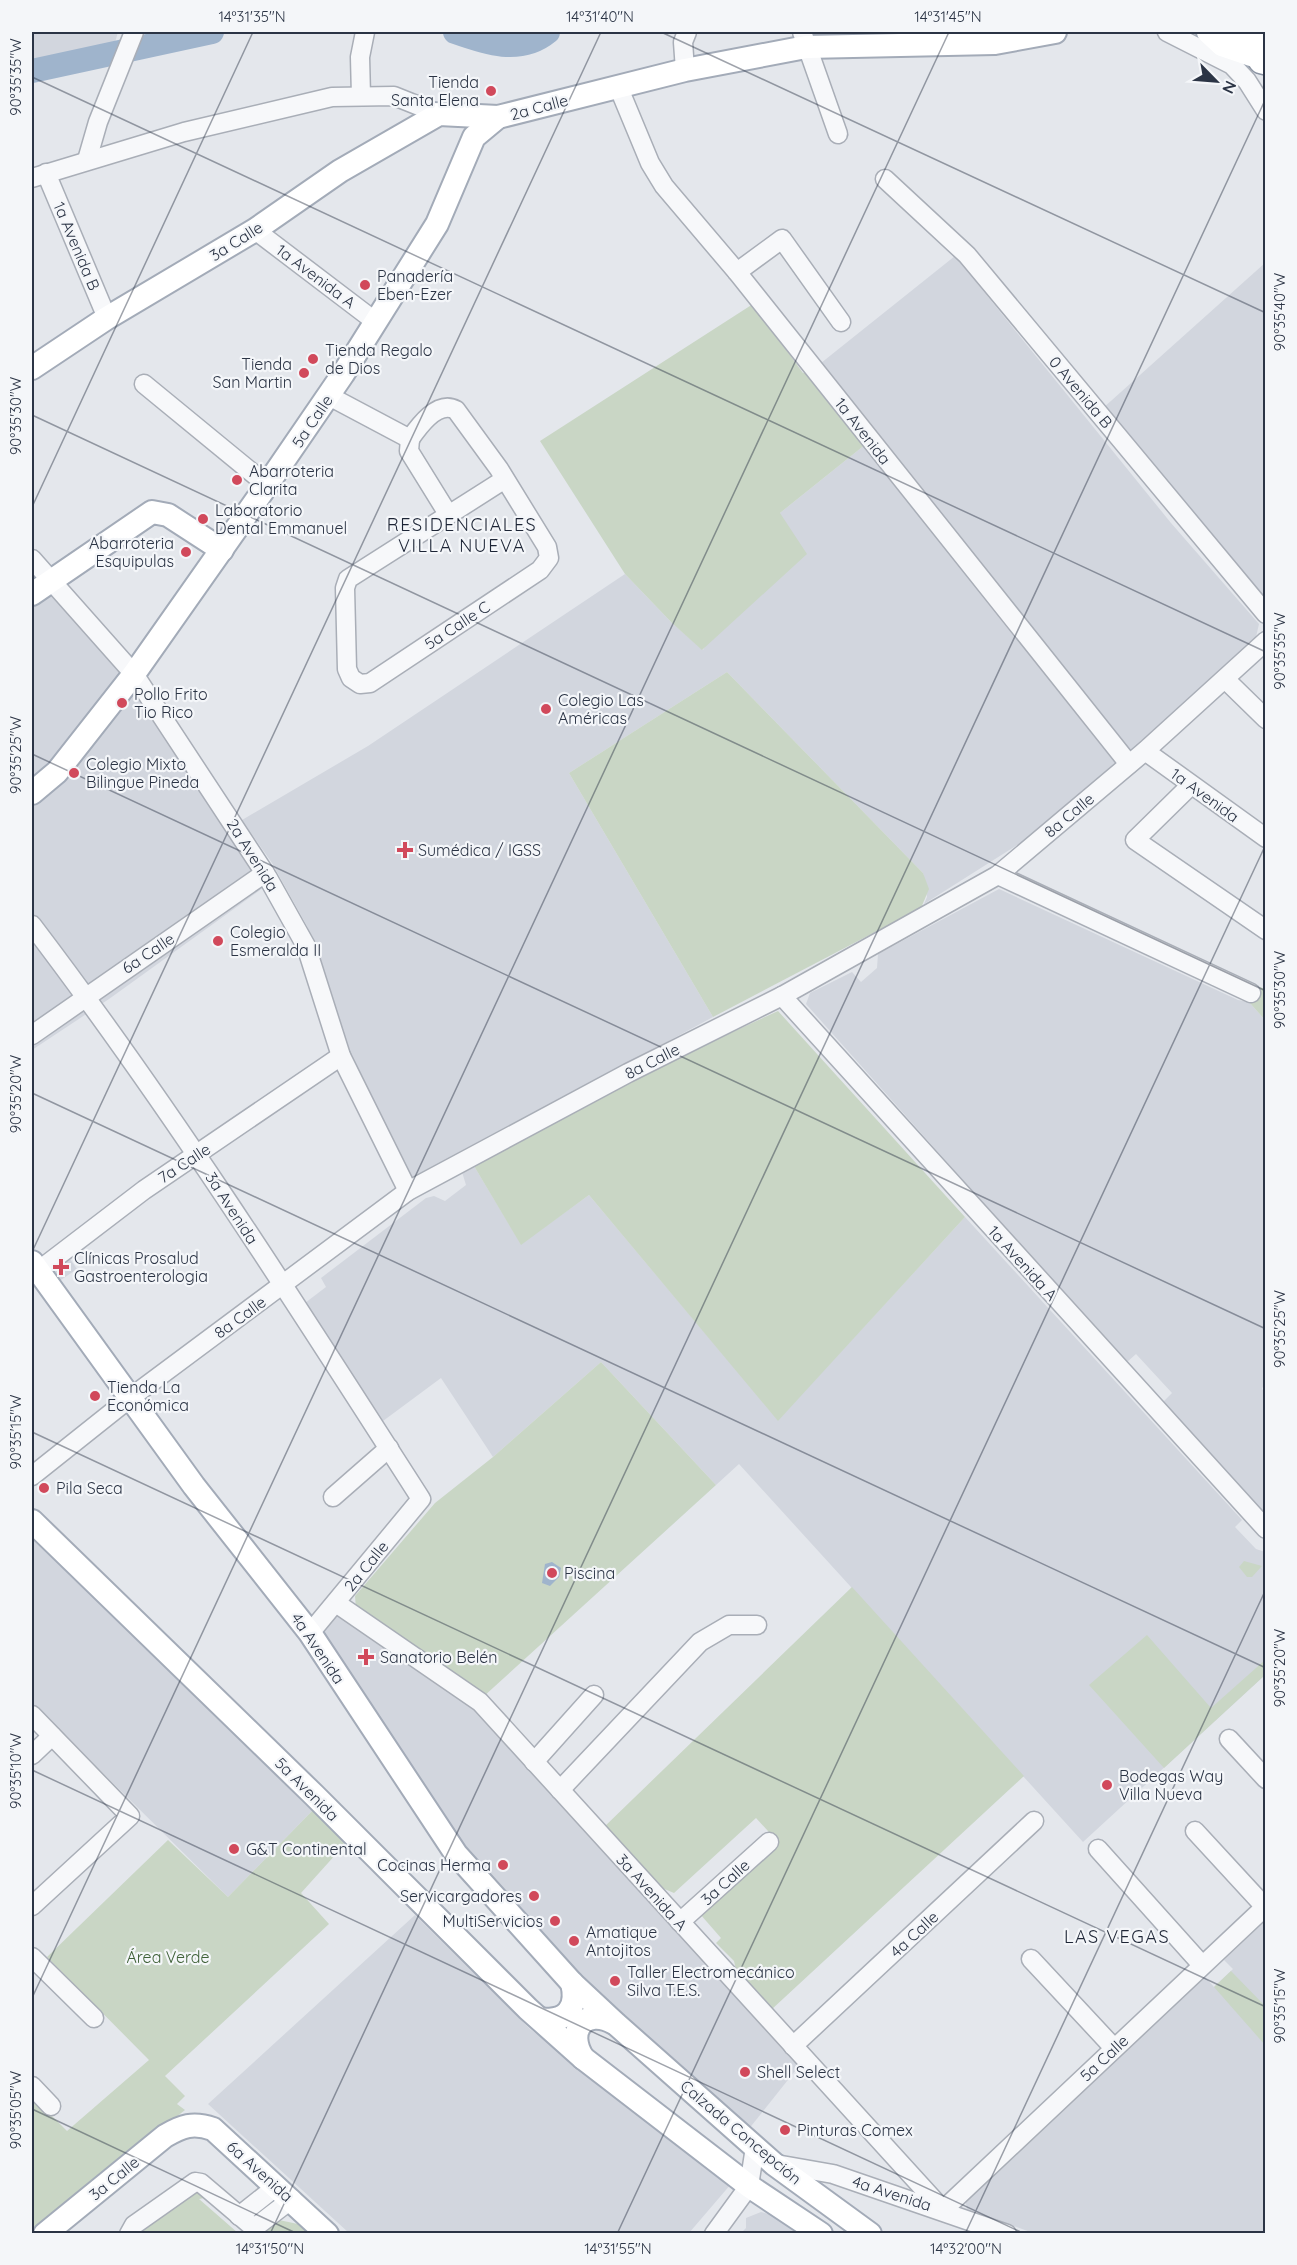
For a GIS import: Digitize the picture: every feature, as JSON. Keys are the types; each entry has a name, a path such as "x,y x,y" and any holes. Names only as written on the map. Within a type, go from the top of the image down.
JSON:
{"main road":[{"name":"2a Calle","path":"448,115 498,117 804,39 995,43 1055,32"},
{"path":"1208,32 1222,45 1265,56"},
{"path":"1234,32 1265,56"},
{"path":"448,115 466,121 474,137"},
{"name":"3a Calle","path":"32,368 107,318 255,230 340,171 448,115"},
{"name":"5a Calle","path":"32,793 57,772 134,674 329,396 437,224 474,137 498,117"},
{"path":"32,594 152,512 168,515 222,550"},
{"name":"4a Avenida","path":"34,1270 194,1486 310,1633 456,1854 572,1983 616,2024"},
{"name":"5a Avenida","path":"32,1521 583,2058"},
{"path":"541,2019 555,2020 568,2014 574,2003 572,1983"},
{"path":"583,2058 576,2041 579,2027 584,2021 598,2017 616,2024"},
{"name":"Calzada Concepción","path":"616,2024 774,2164 870,2234"},
{"name":"Calzada Concepción","path":"583,2058 748,2186 821,2234"},
{"name":"3a Calle","path":"45,2234 165,2136 185,2125"},
{"name":"6a Avenida","path":"185,2125 200,2125 213,2129 327,2234"}],"street":[{"path":"361,96 360,57 365,32"},
{"path":"685,70 682,42 687,32"},
{"path":"1167,32 1233,65 1247,81 1266,111"},
{"path":"87,160 133,33"},
{"path":"804,39 838,134"},
{"name":"1a Avenida","path":"618,86 650,163 659,178 737,272 1129,764"},
{"name":"2a Calle","path":"39,176 87,160 234,120 332,97 394,96 448,115"},
{"name":"1a Avenida B","path":"39,176 107,318"},
{"name":"0 Avenida B","path":"885,179 967,255 1266,614"},
{"name":"1a Avenida A","path":"255,230 376,322"},
{"path":"737,272 782,239 841,322"},
{"path":"144,384 267,485"},
{"path":"329,396 410,439"},
{"path":"452,408 460,414 501,473 448,514 409,451 410,439 438,410 452,408"},
{"name":"5a Calle C","path":"448,514 351,575 345,588 348,669 351,678 360,684 370,683 540,570 549,558 547,548 501,473"},
{"name":"2a Avenida","path":"32,558 134,674 265,873 306,946 341,1056 408,1191"},
{"name":"8a Calle","path":"32,1476 130,1398 408,1191 628,1073 782,996 998,875 1145,751 1266,641"},
{"path":"1225,679 1266,719"},
{"name":"1a Avenida","path":"1145,751 1266,838"},
{"path":"1191,785 1135,840 1266,930"},
{"name":"6a Calle","path":"32,1035 265,873"},
{"path":"998,875 1251,993"},
{"name":"3a Avenida","path":"32,925 86,996 198,1155 421,1499"},
{"name":"1a Avenida A","path":"782,996 1266,1529"},
{"name":"7a Calle","path":"34,1270 144,1190 341,1056"},
{"path":"333,1497 389,1448"},
{"name":"2a Calle","path":"310,1633 421,1499"},
{"name":"3a Avenida A","path":"336,1603 480,1702 943,2210"},
{"path":"560,1791 700,1642 729,1625 757,1625"},
{"path":"534,1762 594,1695"},
{"path":"32,1715 130,1816 32,1906"},
{"path":"32,1755 52,1736"},
{"path":"1229,1739 1266,1779"},
{"name":"4a Calle","path":"793,2046 1034,1821"},
{"path":"1195,1831 1265,1906"},
{"name":"3a Calle","path":"680,1922 769,1842"},
{"path":"1098,1849 1203,1965"},
{"name":"5a Calle","path":"943,2210 1265,1906"},
{"path":"32,1957 94,2018"},
{"path":"1031,1959 1114,2048"},
{"path":"32,2086 51,2106"},
{"path":"714,2234 748,2186 755,2147"},
{"name":"4a Avenida","path":"774,2164 833,2174 943,2210 1007,2234"},
{"path":"126,2234 134,2225 184,2187 199,2182 254,2228 285,2193"},
{"path":"239,2216 285,2193"}],"shaded area":[{"path":"32,32 118,32 112,53 32,81"},
{"path":"955,256 1171,523 1259,624 1256,637 1130,754 821,363"},
{"path":"1265,263 1265,597 1102,409"},
{"path":"866,444 1118,760 1033,835 924,904 927,897 923,873 727,672 569,773 713,1017 470,1148 423,1177 409,1178 349,1052 307,926 272,863 242,820 368,746 625,574 672,623 703,650 780,513"},
{"path":"32,553 133,682 267,885 109,999 32,1050"},
{"path":"999,889 1238,1000 1249,1002 1265,1020 1266,1379 1262,1389 1266,1393 1265,1514 1163,1402 1172,1393 1136,1354 1126,1363 806,1004 810,993 852,972 861,982 877,968 878,954"},
{"path":"474,1166 521,1244 589,1195 778,1420 965,1217 1242,1520 1235,1527 1256,1549 1265,1552 1265,1675 1083,1842 739,1464 716,1485 601,1362 493,1457 441,1378 383,1421 305,1303 326,1287 321,1278 426,1198 434,1196 445,1201 466,1185 462,1172"},
{"name":"Clínicas Prosalud Gastroenterologia","path":"65,1252 77,1269 58,1282 46,1265"},
{"path":"32,1537 312,1811 228,1897 32,1703"},
{"path":"338,1613 475,1704 799,2066 748,2130 588,1981 511,1905 472,1861 321,1634"},
{"path":"415,1915 530,2029 731,2184 689,2233 349,2233 208,2104"},
{"path":"1265,1921 1265,2233 1033,2233 967,2209 965,2199 1205,1977 1214,1987 1233,1969 1224,1960"},
{"path":"761,2212 772,2215 796,2233 741,2233 746,2228 746,2218"}],"green space":[{"path":"753,304 803,373 808,371 866,444 780,513 807,554 702,650 672,623 625,574 540,441"},
{"path":"727,672 923,873 929,889 921,908 713,1017 569,773"},
{"path":"1260,987 1265,989 1265,1020 1249,1002"},
{"path":"778,1011 965,1217 778,1421 589,1195 521,1245 474,1166 630,1079"},
{"path":"601,1362 716,1485 483,1697 356,1609 355,1596 435,1503 493,1457"},
{"path":"1244,1561 1262,1566 1252,1577 1247,1577 1239,1567"},
{"path":"852,1587 1024,1776 771,2010 737,1974 734,1961 716,1943 721,1938 700,1914 779,1843 756,1818 674,1893 655,1885 602,1829"},
{"path":"1147,1635 1211,1708 1265,1660 1265,1675 1164,1768 1089,1685"},
{"name":"Área Verde","path":"313,1810 346,1843 301,1893 329,1924 165,2076 185,2096 177,2104 185,2110 32,2231 32,2096 67,2131 149,2060 47,1957 168,1840 228,1897"},
{"path":"1231,1971 1265,2006 1265,2045 1214,1987"},
{"path":"193,2188 209,2197 199,2199 238,2233 138,2234"},
{"path":"279,2220 312,2227 304,2233 265,2234 267,2227"}],"water":[{"name":"Piscina","path":"552,1562 561,1568 559,1577 550,1586 542,1583 545,1564"}],"waterway":[{"path":"32,71 212,32"},
{"path":"455,32 503,45 526,43 548,32"}],"place":[{"name":"Tienda Santa Elena","path":"491,91"},
{"name":"Panadería Eben-Ezer","path":"365,285"},
{"name":"Tienda Regalo de Dios","path":"313,359"},
{"name":"Tienda San Martin","path":"304,373"},
{"name":"Abarroteria Clarita","path":"237,480"},
{"name":"Laboratorio Dental Emmanuel","path":"203,519"},
{"name":"Abarroteria Esquipulas","path":"186,552"},
{"name":"Pollo Frito Tio Rico","path":"122,703"},
{"name":"Colegio Las Américas","path":"546,709"},
{"name":"Colegio Mixto Bilingue Pineda","path":"74,773"},
{"name":"Sumédica / IGSS","path":"405,850"},
{"name":"Colegio Esmeralda II","path":"218,941"},
{"name":"Clínicas Prosalud Gastroenterologia","path":"61,1267"},
{"name":"Tienda La Económica","path":"95,1396"},
{"name":"Pila Seca","path":"44,1488"},
{"name":"Piscina","path":"552,1573"},
{"name":"Sanatorio Belén","path":"366,1657"},
{"name":"Bodegas Way Villa Nueva","path":"1107,1785"},
{"name":"G&T Continental","path":"234,1849"},
{"name":"Cocinas Herma","path":"503,1865"},
{"name":"Servicargadores","path":"534,1896"},
{"name":"MultiServicios","path":"555,1921"},
{"name":"Amatique Antojitos","path":"574,1941"},
{"name":"Taller Electromecánico Silva T.E.S.","path":"615,1981"},
{"name":"Shell Select","path":"745,2072"},
{"name":"Pinturas Comex","path":"785,2130"}],"district":[{"name":"RESIDENCIALES VILLA NUEVA","path":"462,534"},
{"name":"LAS VEGAS","path":"1117,1936"}]}
